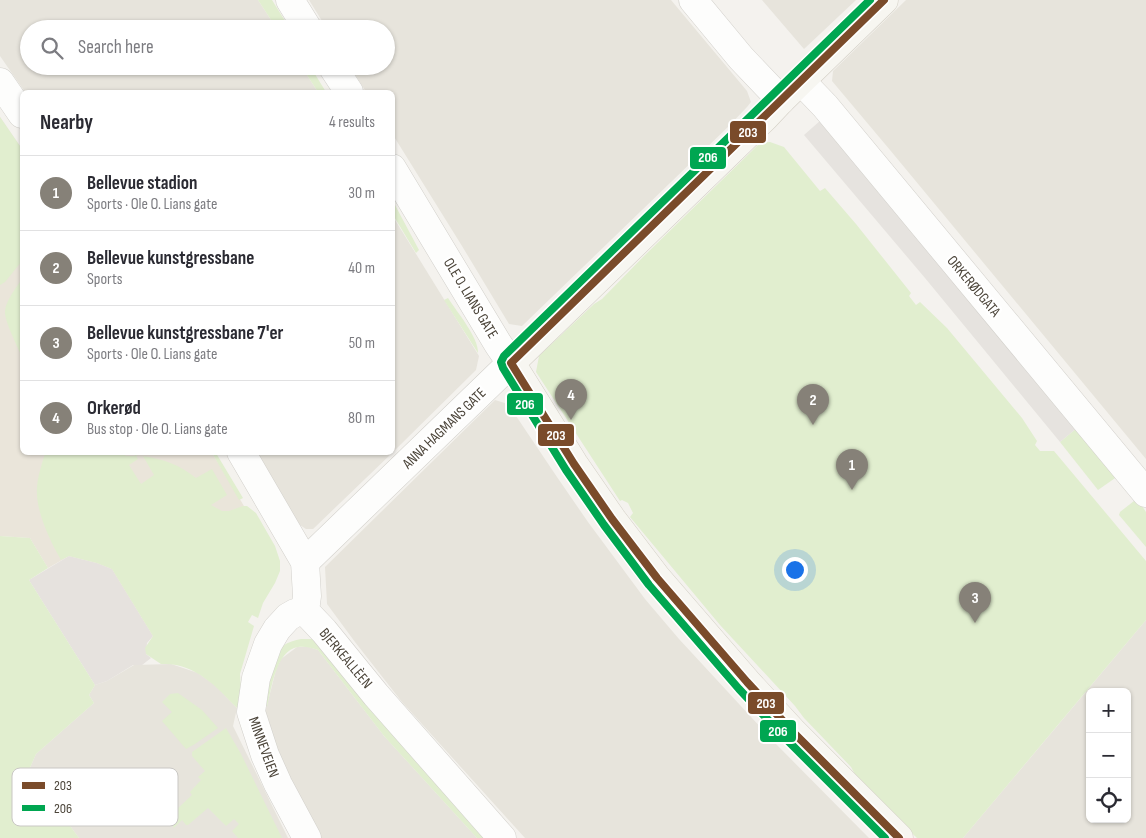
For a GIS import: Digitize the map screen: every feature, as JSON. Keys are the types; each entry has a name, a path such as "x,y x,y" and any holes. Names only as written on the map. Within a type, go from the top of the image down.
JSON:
{"street":[{"path":"290,0 302,20"},
{"path":"692,0 741,58 781,100"},
{"name":"ANNA HAGMANS GATE","path":"305,562 404,468 884,0"},
{"path":"338,75 348,90"},
{"name":"ORKERØDGATA","path":"801,81 825,106 1146,493"},
{"name":"OLE O. LIANS GATE","path":"395,173 498,344 574,464 612,519 657,578 747,682 787,726 899,838"},
{"path":"243,455 305,562 307,596 305,611"},
{"name":"MINNEVEIEN","path":"305,611 295,612 288,617 277,629 268,644 256,678 251,712 265,755 307,838"},
{"name":"BJERKEALLÈEN","path":"305,611 502,838"}],"shaded area":[{"path":"0,0 258,0 271,20 20,20 20,75 307,75 317,90 24,90 0,56"},
{"path":"309,0 671,0 747,91 751,102 729,126 522,326 509,324 395,138 395,90 365,90 356,75 395,75 395,20 321,20"},
{"path":"762,0 856,0 804,49"},
{"path":"906,0 1146,0 1146,459 832,81 833,71"},
{"path":"0,117 20,146 20,455 213,455 247,511 153,636 112,569 69,556 48,568 30,538 0,536"},
{"path":"821,120 1078,427 1060,442 804,135"},
{"path":"395,220 479,356 476,370 395,450"},
{"path":"495,400 508,404 588,522 645,599 679,639 776,744 869,838 525,838 402,702 327,604 325,567"},
{"path":"257,455 390,455 313,529 306,529 300,525"},
{"path":"69,556 112,569 153,636 147,643 146,654 151,658 142,665 133,665 107,681 95,685 29,580"},
{"path":"1146,620 1146,838 963,838 1086,691 1086,823 1131,823 1131,688 1089,688"},
{"path":"297,647 309,647 318,650 384,736 477,838 320,838 278,760 265,713 276,670 281,659"},
{"path":"171,664 198,673 216,686 237,708 233,726 288,838 79,838 70,826 178,826 178,768 30,768 36,754 94,703 89,695 95,685 107,681 134,665"}],"green space":[{"path":"258,0 272,0 284,20 271,20"},
{"path":"307,75 316,75 325,90 317,90"},
{"path":"0,117 20,146 20,263 5,282 0,285"},
{"path":"770,142 784,147 820,191 825,188 911,293 909,296 916,305 920,302 947,328 1022,418 1037,441 1035,445 1040,451 1054,451 1146,561 1146,620 1089,688 1086,688 1086,691 963,838 917,838 876,799 857,778 851,767 720,625 630,517 633,513 628,503 620,501 536,372 539,356 594,304 602,299 760,143"},
{"path":"395,205 419,250 416,253 395,218"},
{"path":"20,282 20,352 5,315 9,298"},
{"path":"448,298 475,340 478,353 444,300"},
{"path":"1078,427 1118,476 1098,490 1060,442"},
{"path":"44,455 138,455 136,456 138,459 129,465 141,484 154,475 143,456 171,463 196,478 212,469 227,495 211,505 222,511 247,506 256,513 275,546 280,561 280,571 263,603 258,618 252,615 248,622 254,626 240,674 242,707 237,708 204,677 194,671 173,664 161,664 146,654 145,648 153,636 112,569 69,556 61,560 44,525 38,505 38,478"},
{"path":"213,455 217,455 243,498 239,500"},
{"path":"1138,500 1146,512 1146,547 1119,515 1120,512"},
{"path":"0,536 30,538 48,568 29,580 95,685 89,695 94,703 36,754 30,768 12,768 12,826 70,826 79,838 0,838"},
{"path":"313,639 320,645 486,838 477,838 384,736 318,650 298,647 284,655 273,681 267,707 264,701 279,650 292,641"},
{"path":"178,693 202,710 218,728 186,749 162,721 172,712 162,702 170,694"},
{"path":"226,728 241,754 282,838 238,838 232,831 239,824 234,819 226,826 208,808 188,825 182,820 178,824 178,808 192,795 190,792 201,780 198,777 205,771 192,756 192,752"}],"transit line":[{"name":"206","path":"870,0 504,356 501,362 566,470 649,585 739,689 885,838"},
{"name":"203","path":"884,0 511,363 574,464 612,519 657,578 794,733 899,838"}],"place":[{"name":"Orkerød","path":"571,420"},
{"name":"Bellevue kunstgressbane","path":"813,425"},
{"name":"Bellevue stadion","path":"852,490"},
{"name":"Bellevue kunstgressbane 7'er","path":"975,623"}]}
